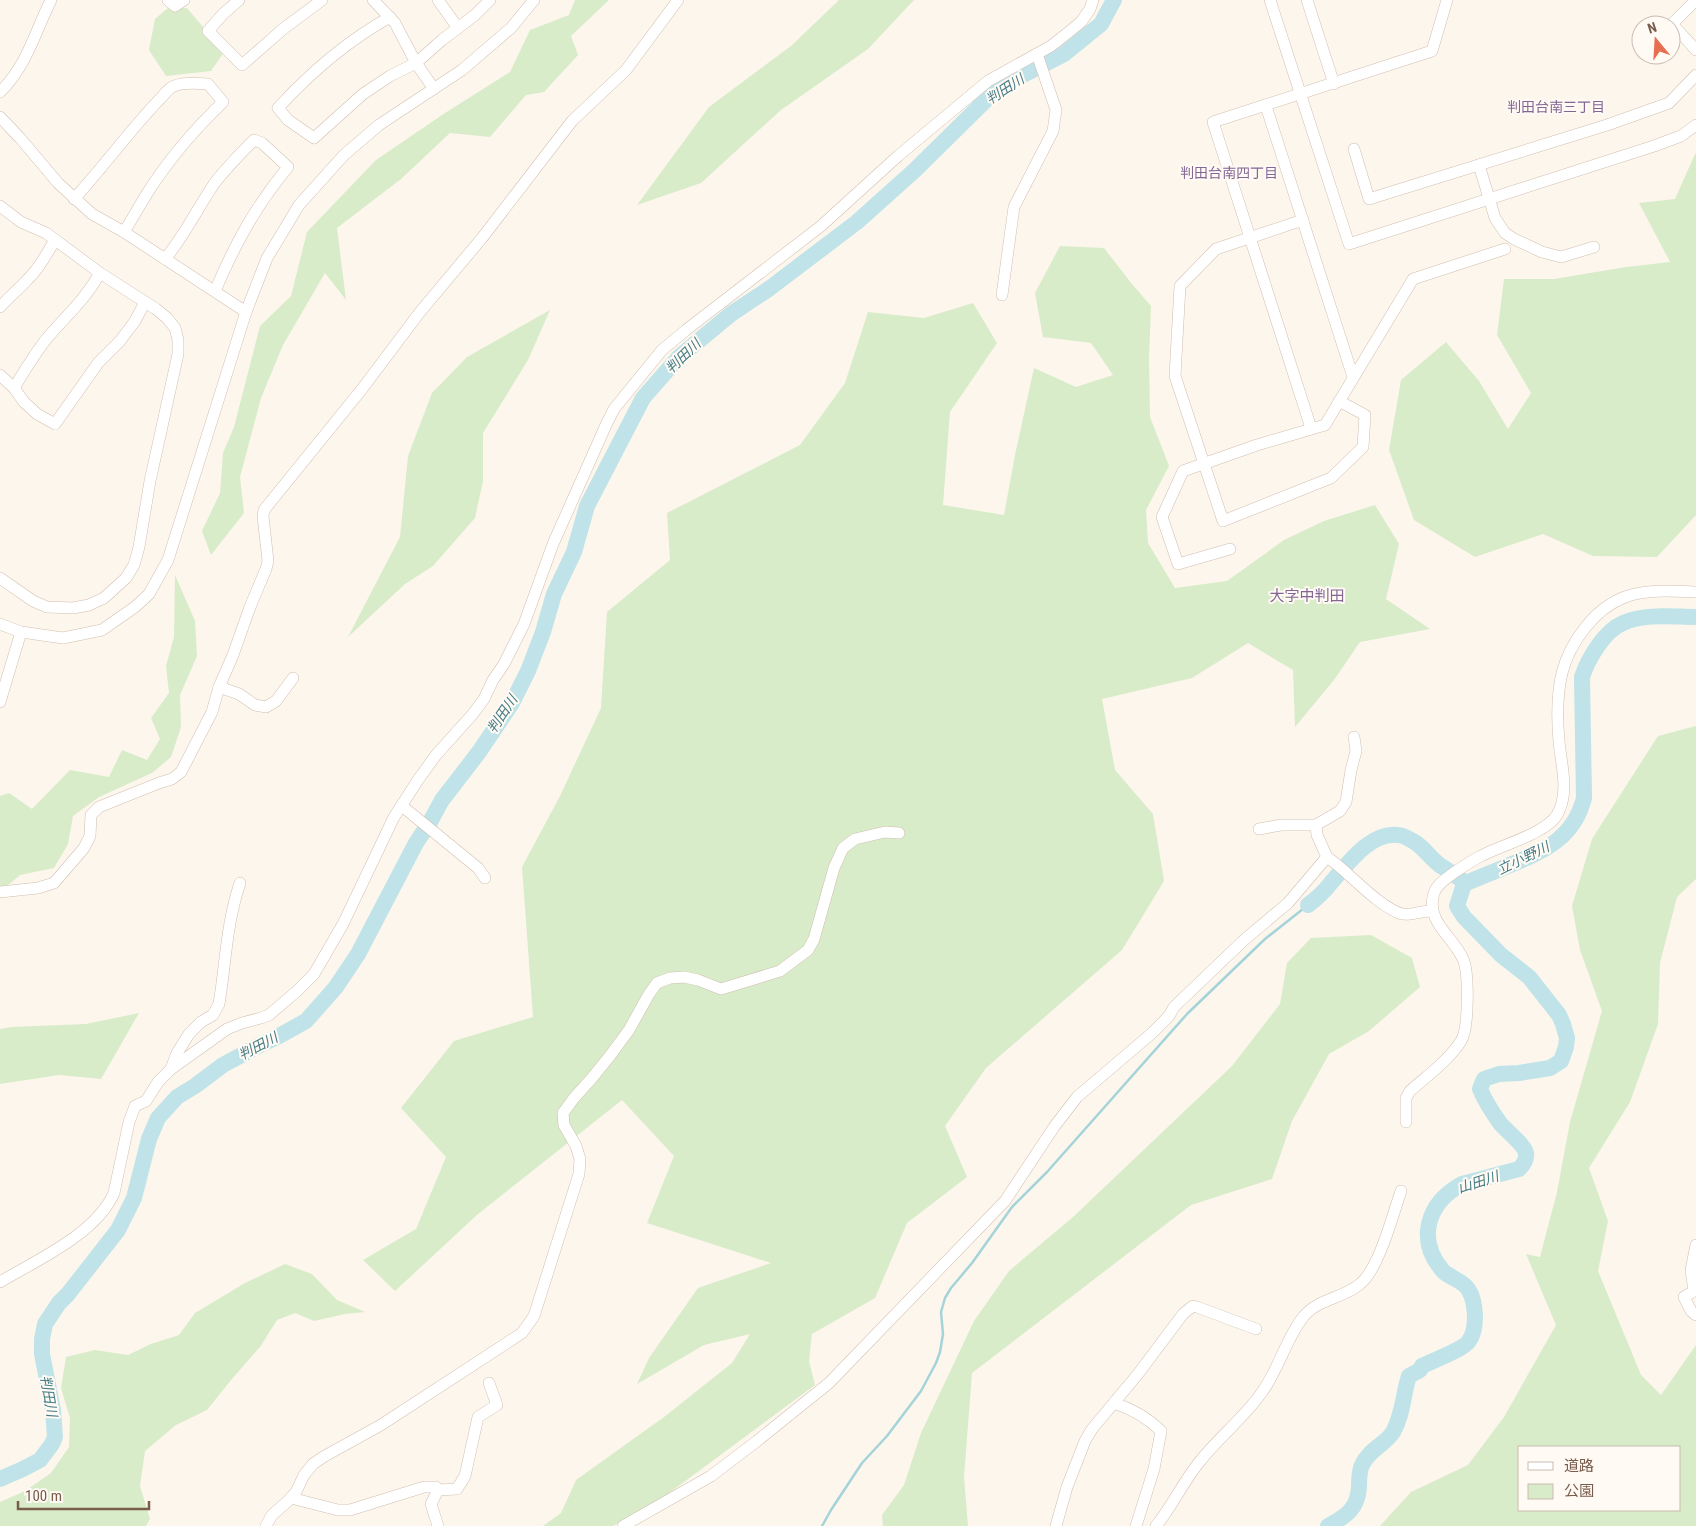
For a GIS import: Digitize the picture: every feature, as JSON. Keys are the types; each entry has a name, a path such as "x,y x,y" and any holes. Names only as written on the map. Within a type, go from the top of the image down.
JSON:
{"street":[{"path":"0,92 15,74 30,49 51,0"},
{"path":"168,0 175,6 184,0"},
{"path":"239,0 208,31 242,65 289,24 322,0"},
{"path":"373,0 395,23 416,63 434,89"},
{"path":"438,0 458,28"},
{"path":"390,17 347,44 302,82 278,108 288,120 314,138 363,94 390,76 416,63 475,15 490,0"},
{"path":"0,624 21,632 63,638 102,630 135,607 149,594 168,560 246,312 267,258 299,205 344,155 379,124 462,70 511,28 534,0"},
{"path":"0,892 38,888 54,883 84,848 90,836 91,815 99,807 158,782 172,779 181,772 212,712 219,686 266,569 268,561 264,510 362,389 420,312 482,238 572,121 626,70 678,0"},
{"path":"0,1282 72,1239 92,1224 110,1202 114,1193 129,1122 135,1106 146,1102 158,1082 171,1069 228,1029 269,1015 314,974 343,924 394,817 436,755 484,699 524,624 553,544 606,425 614,409 646,368 662,350 686,330 821,226 898,156 988,81 1038,57 1081,22 1094,0"},
{"path":"1270,0 1349,244 1660,144 1681,136 1696,125"},
{"path":"1307,0 1334,84"},
{"path":"1311,428 1213,122 1432,51 1447,0"},
{"path":"1696,0 1672,24 1696,50"},
{"path":"1002,295 1014,207 1042,155 1053,131 1055,119 1056,110 1044,70 1038,57"},
{"path":"1354,149 1369,198 1607,125 1669,103 1696,75"},
{"path":"74,199 102,168 129,133 173,86 199,83 208,84 223,102 206,118 167,165 124,232"},
{"path":"1266,106 1353,377"},
{"path":"0,117 74,199 92,214 124,232 246,312"},
{"path":"165,259 180,241 215,182 254,140 262,143 288,167 268,192 236,245 215,292"},
{"path":"1478,165 1495,218 1505,233 1542,252 1561,257 1594,247"},
{"path":"0,206 21,222 46,233 100,273 167,318 175,328 178,340 178,354 150,481 134,566 126,578 104,598 89,605 73,608 47,607 20,593 0,578"},
{"path":"1303,220 1216,249 1180,286 1175,376 1223,521 1331,478 1363,447 1365,415 1339,400"},
{"path":"0,307 12,293 29,279 55,240"},
{"path":"1230,549 1178,564 1162,517 1183,471 1257,444 1325,425 1413,279 1505,249"},
{"path":"14,388 44,343 93,287 100,273"},
{"path":"0,376 14,388 24,402 37,414 56,424 98,363 120,341 135,321 145,302"},
{"path":"1406,1122 1406,1098 1452,1052 1462,1040 1466,1029 1466,970 1463,958 1432,911 1435,890 1442,881 1479,856 1526,836 1545,826 1556,816 1563,800 1564,781 1559,740 1558,694 1562,671 1576,642 1592,617 1608,605 1626,596 1656,592 1696,592"},
{"path":"0,702 21,632"},
{"path":"219,686 239,694 254,705 266,707 276,701 293,678"},
{"path":"1259,828 1281,825 1316,825 1340,811 1346,802 1356,751 1354,737"},
{"path":"402,806 478,868 485,878"},
{"path":"1316,825 1317,835 1327,857 1378,899 1403,914 1432,911"},
{"path":"266,1526 272,1515 296,1492 304,1476 318,1460 381,1426 522,1333 528,1326 534,1316 579,1174 580,1159 576,1146 564,1125 563,1113 609,1057 658,983 670,978 684,977 721,989 780,971 808,950 814,939 834,868 843,848 855,839 885,832 899,833"},
{"path":"624,1526 711,1476 829,1383 1005,1202 1054,1127 1077,1096 1126,1056 1169,1016 1174,1007 1238,946 1288,903 1327,857"},
{"path":"171,1069 177,1052 189,1034 201,1022 212,1015 219,1004 227,931 240,883"},
{"path":"1156,1526 1186,1478 1200,1460 1262,1392 1277,1368 1296,1328 1306,1314 1317,1306 1360,1285 1367,1278 1379,1254 1401,1191"},
{"path":"1696,1245 1691,1270 1694,1291 1684,1297 1696,1315"},
{"path":"1056,1526 1067,1487 1085,1441 1092,1429 1183,1314 1193,1306 1256,1329"},
{"path":"291,1498 338,1510 350,1510 424,1487 436,1487 438,1490 457,1489 465,1476 478,1417 497,1405 489,1383"},
{"path":"1114,1403 1126,1407 1151,1421 1161,1431 1154,1469 1136,1526"},
{"path":"438,1490 431,1504 438,1526"}],"green space":[{"path":"575,0 609,0 571,36 578,55 544,92 526,95 490,137 450,133 401,179 337,228 346,300 325,273 283,345 261,398 240,477 244,513 211,555 202,531 220,493 223,453 234,427 260,326 291,296 307,232 376,160 510,72 530,30 569,15"},
{"path":"839,0 914,0 868,49 781,110 701,183 637,205 709,107 791,46"},
{"path":"168,8 187,8 224,52 211,71 166,76 149,50 155,19"},
{"path":"1695,154 1696,515 1657,557 1593,556 1543,534 1475,557 1414,520 1389,450 1401,380 1446,342 1479,381 1508,429 1531,393 1497,335 1504,279 1554,279 1670,262 1639,203 1675,199"},
{"path":"1060,246 1104,248 1151,306 1149,359 1150,417 1169,466 1146,510 1148,543 1175,588 1227,581 1284,540 1324,521 1375,505 1399,544 1386,599 1430,629 1360,642 1334,680 1295,727 1293,670 1248,643 1192,678 1102,699 1115,770 1153,814 1164,881 1122,950 986,1068 945,1126 967,1177 907,1223 875,1298 812,1334 809,1361 815,1385 657,1502 613,1526 543,1526 561,1513 576,1480 664,1417 732,1363 750,1334 704,1345 637,1384 649,1358 698,1288 771,1263 647,1223 674,1156 622,1100 478,1214 395,1291 363,1260 416,1229 446,1157 401,1108 454,1041 533,1017 522,867 560,796 601,708 607,612 670,560 667,513 800,445 845,383 868,312 924,318 973,303 997,343 950,412 943,505 1004,515 1034,368 1076,387 1113,375 1091,343 1043,337 1035,293"},
{"path":"550,310 528,360 483,433 483,481 475,518 433,566 405,584 348,637 400,537 408,456 432,393 467,357"},
{"path":"175,575 195,621 197,656 180,695 181,727 171,757 152,773 99,797 73,816 68,844 54,868 20,875 0,892 0,796 9,793 32,809 70,770 109,777 122,750 147,760 160,739 151,718 169,693 166,666 174,637"},
{"path":"1696,726 1696,879 1677,897 1660,963 1658,1024 1630,1102 1589,1168 1608,1221 1598,1271 1641,1375 1661,1395 1696,1345 1696,1526 1380,1526 1411,1492 1468,1465 1504,1417 1556,1325 1526,1254 1540,1257 1557,1192 1570,1122 1602,1011 1580,950 1572,906 1592,839 1658,736"},
{"path":"1371,935 1412,958 1420,987 1369,1031 1329,1054 1292,1121 1272,1179 1191,1205 972,1373 964,1477 968,1526 883,1526 882,1515 904,1485 921,1433 974,1321 1009,1271 1073,1217 1232,1066 1280,1004 1287,963 1311,938"},
{"path":"139,1013 101,1079 59,1075 0,1084 0,1029 86,1024"},
{"path":"285,1264 312,1274 337,1300 365,1312 345,1314 314,1321 295,1313 277,1320 260,1347 207,1410 176,1425 145,1451 140,1486 150,1519 146,1526 0,1526 0,1502 25,1491 51,1473 69,1447 70,1418 61,1388 66,1357 95,1350 128,1355 151,1344 179,1335 195,1313 245,1283"}],"waterway":[{"name":"判田川","path":"0,1479 40,1460 52,1444 55,1437 53,1410 42,1354 45,1324 59,1303 118,1230 134,1198 149,1139 158,1118 177,1097 223,1065 306,1021 336,987 358,954 416,843 442,800 479,752 512,703 528,671 543,632 554,594 574,552 587,506 643,398 679,357 731,314 770,288 857,222 915,170 990,96 1013,80 1064,54 1101,24 1114,0"},
{"name":"立小野川","path":"1466,883 1523,860 1546,848 1565,833 1573,823 1584,798 1582,677 1588,662 1609,632 1623,623 1640,618 1659,616 1696,617"},
{"name":"立小野川","path":"1308,905 1323,893 1360,851 1368,844 1387,835 1400,835 1412,840 1438,864 1466,883"},
{"name":"山田川","path":"1328,1526 1345,1516 1353,1507 1358,1495 1362,1465 1365,1459 1393,1432 1399,1419 1409,1376 1420,1370 1422,1366 1461,1348 1472,1336 1475,1315 1471,1294 1463,1283 1443,1271 1435,1259 1428,1235 1429,1223 1433,1212 1440,1201 1450,1192 1462,1184 1519,1169 1525,1160 1525,1149 1500,1123 1484,1098 1480,1089 1484,1079 1499,1074 1550,1068 1561,1061 1566,1047 1567,1038 1559,1015 1529,977 1501,955 1464,917 1457,906 1466,883"},
{"path":"822,1526 862,1463 887,1436 921,1391 940,1352 943,1334 941,1312 945,1298 1012,1207 1047,1172 1187,1014 1265,939 1308,905"}],"district":[{"name":"判田台南三丁目","path":"1556,107"},
{"name":"判田台南四丁目","path":"1229,173"},
{"name":"大字中判田","path":"1307,596"}]}
